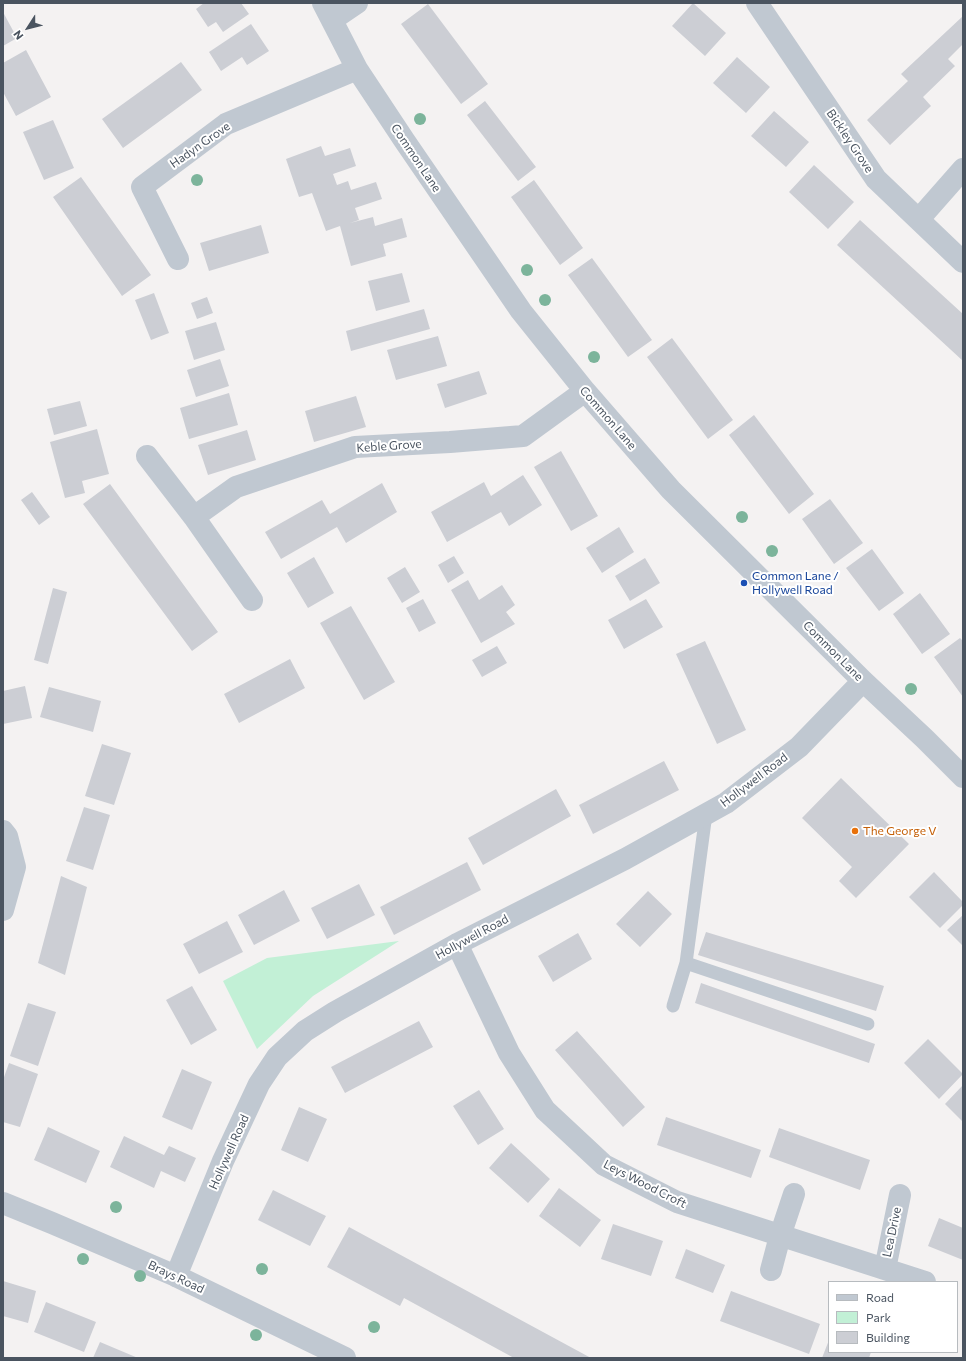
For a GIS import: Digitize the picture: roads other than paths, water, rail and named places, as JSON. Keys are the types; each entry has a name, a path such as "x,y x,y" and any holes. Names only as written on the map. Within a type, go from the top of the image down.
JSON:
{"street":[{"path":"327,12 357,3"},
{"name":"Bickley Grove","path":"757,3 876,179 963,262"},
{"name":"Common Lane","path":"327,12 357,69 404,140 521,311 585,391 671,490 863,681 926,739 963,776"},
{"name":"Hadyn Grove","path":"178,259 142,187 226,124 357,69"},
{"path":"919,219 963,168"},
{"name":"Keble Grove","path":"194,517 236,486 355,447 450,442 523,436 585,391"},
{"path":"147,456 194,517 252,600"},
{"name":"Hollywell Road","path":"176,1276 223,1161 260,1084 278,1057 305,1031 335,1012 457,944 625,859 726,803 799,747 863,681"},
{"path":"3,831 7,836 15,867 3,910"},
{"name":"Leys Wood Croft","path":"457,944 509,1053 545,1110 604,1165 677,1202 922,1281"},
{"path":"771,1270 780,1236 794,1194"},
{"name":"Lea Drive","path":"885,1270 900,1195"},
{"name":"Brays Road","path":"3,1203 176,1276 345,1358"}],"lane":[{"path":"673,1006 686,963 706,814"},
{"path":"686,963 868,1024"}],"place":[{"name":"Common Lane / Hollywell Road","path":"744,583"},
{"name":"The George V","path":"855,831"}]}
